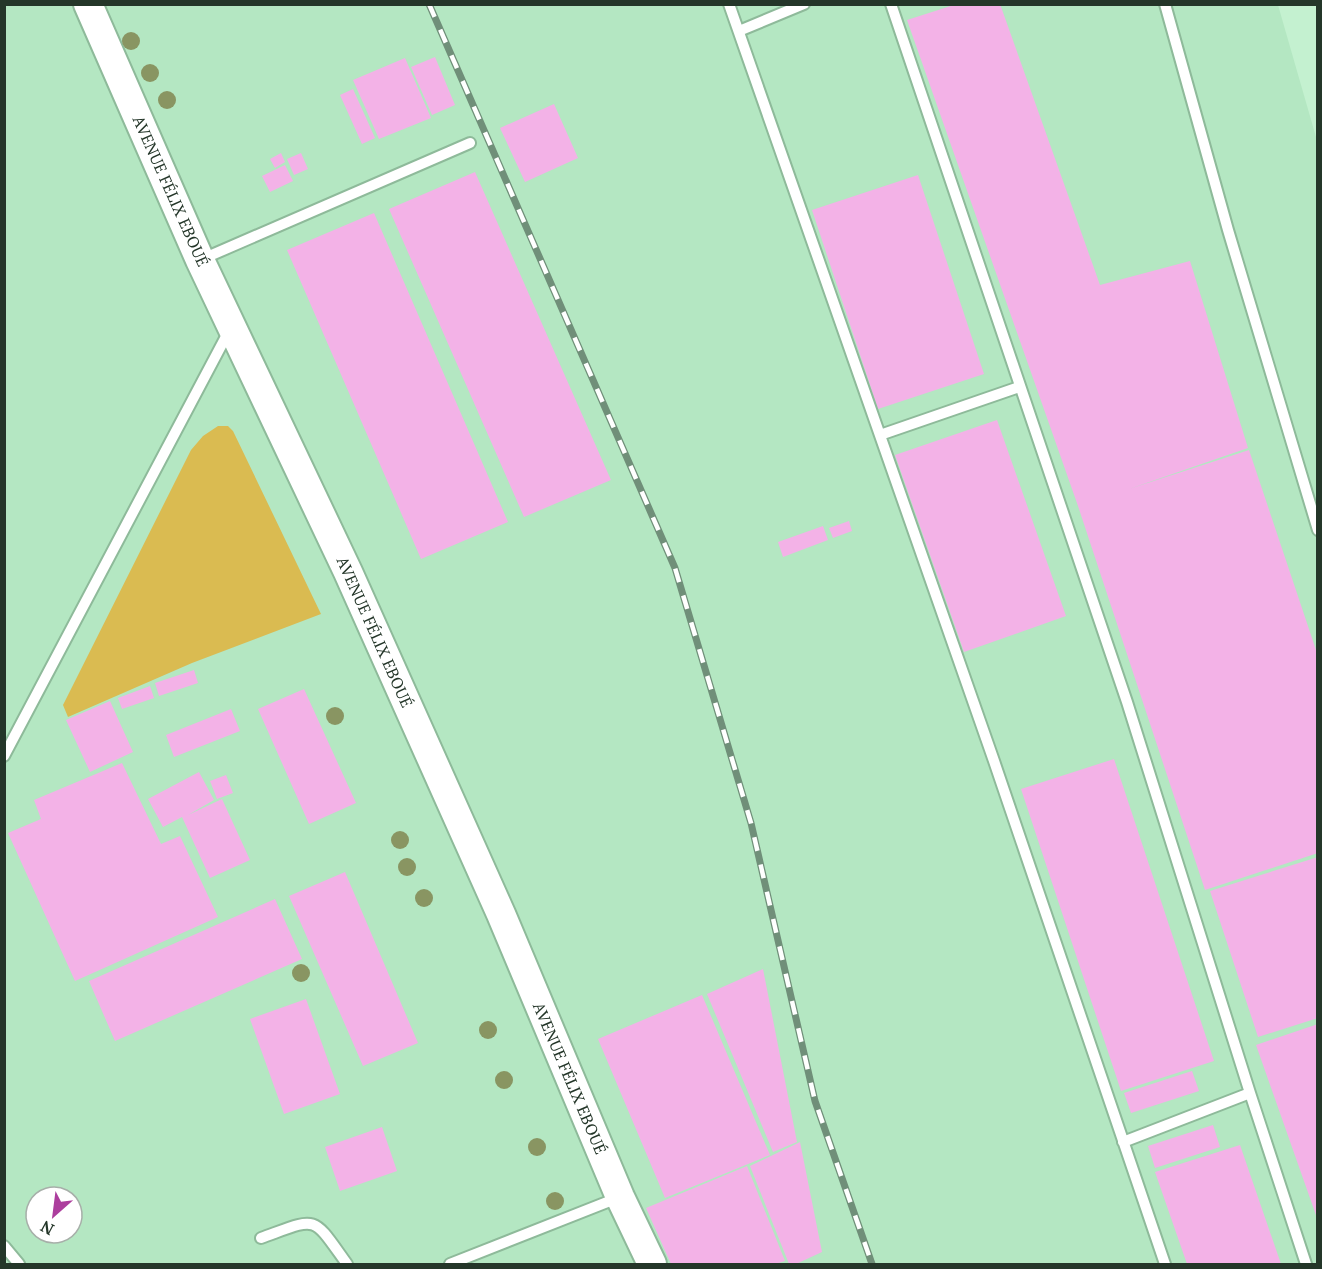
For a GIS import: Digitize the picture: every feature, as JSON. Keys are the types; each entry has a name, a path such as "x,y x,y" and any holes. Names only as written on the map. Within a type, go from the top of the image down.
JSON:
{"street":[{"name":"AVENUE FÉLIX EBOUÉ","path":"88,4 200,260 348,572 487,882 620,1197 652,1264"}],"lane":[{"path":"729,4 994,761 1165,1264"},
{"path":"739,31 804,4"},
{"path":"891,4 1127,702 1306,1264"},
{"path":"1165,4 1228,230 1317,530"},
{"path":"200,260 470,143"},
{"path":"4,756 232,325"},
{"path":"880,435 1019,387"},
{"path":"1122,1142 1250,1093"},
{"path":"450,1264 620,1197"},
{"path":"261,1238 304,1222 313,1223 321,1227 347,1264"},
{"path":"4,1246 19,1264"}],"shaded area":[{"path":"5,5 1278,5 1318,144 1317,1264 5,1264"},
{"path":"218,426 228,426 233,431 321,614 192,663 68,717 63,705 191,450 203,436"}],"building":[{"path":"957,4 1000,4 1100,285 1190,261 1248,448 1129,489 1249,450 1318,656 1318,853 1205,890 1078,506 907,20"},
{"path":"435,57 455,105 432,115 411,67"},
{"path":"405,58 431,118 379,139 353,80"},
{"path":"353,89 375,138 362,144 340,95"},
{"path":"554,104 578,158 525,182 500,128"},
{"path":"281,153 285,162 275,168 270,159"},
{"path":"301,153 308,169 294,175 287,159"},
{"path":"285,165 293,181 270,192 262,176"},
{"path":"475,172 611,480 524,517 389,209"},
{"path":"918,175 984,374 878,409 812,210"},
{"path":"374,213 508,522 421,559 287,250"},
{"path":"997,420 1066,616 964,652 895,455"},
{"path":"849,521 852,531 833,538 829,528"},
{"path":"823,526 828,540 783,557 778,542"},
{"path":"194,670 198,683 159,696 155,683"},
{"path":"150,686 154,698 122,709 118,698"},
{"path":"304,689 356,803 309,824 258,709"},
{"path":"110,701 133,752 90,772 66,720"},
{"path":"231,709 240,731 174,757 166,735"},
{"path":"1114,759 1214,1061 1121,1091 1021,789"},
{"path":"122,763 161,844 180,836 218,917 75,981 8,833 41,819 34,800"},
{"path":"199,772 214,800 188,815 222,799 250,860 210,878 182,817 163,827 148,799"},
{"path":"226,775 233,793 217,799 210,781"},
{"path":"1318,857 1318,1018 1258,1037 1210,891"},
{"path":"345,872 418,1043 363,1066 289,896"},
{"path":"275,899 302,959 115,1041 89,981"},
{"path":"763,969 797,1142 773,1152 707,994"},
{"path":"702,995 770,1155 665,1198 598,1039"},
{"path":"306,999 340,1094 284,1114 250,1019"},
{"path":"1318,1024 1318,1218 1317,1218 1256,1045"},
{"path":"1192,1071 1199,1091 1131,1113 1124,1093"},
{"path":"1213,1125 1220,1147 1155,1168 1148,1146"},
{"path":"382,1127 397,1171 340,1191 325,1147"},
{"path":"800,1142 822,1252 796,1264 789,1264 750,1166"},
{"path":"1240,1145 1281,1264 1187,1264 1155,1172"},
{"path":"747,1166 785,1261 775,1264 671,1264 646,1208"}],"railway":[{"path":"429,4 675,568 751,823 815,1101 872,1264"}]}
